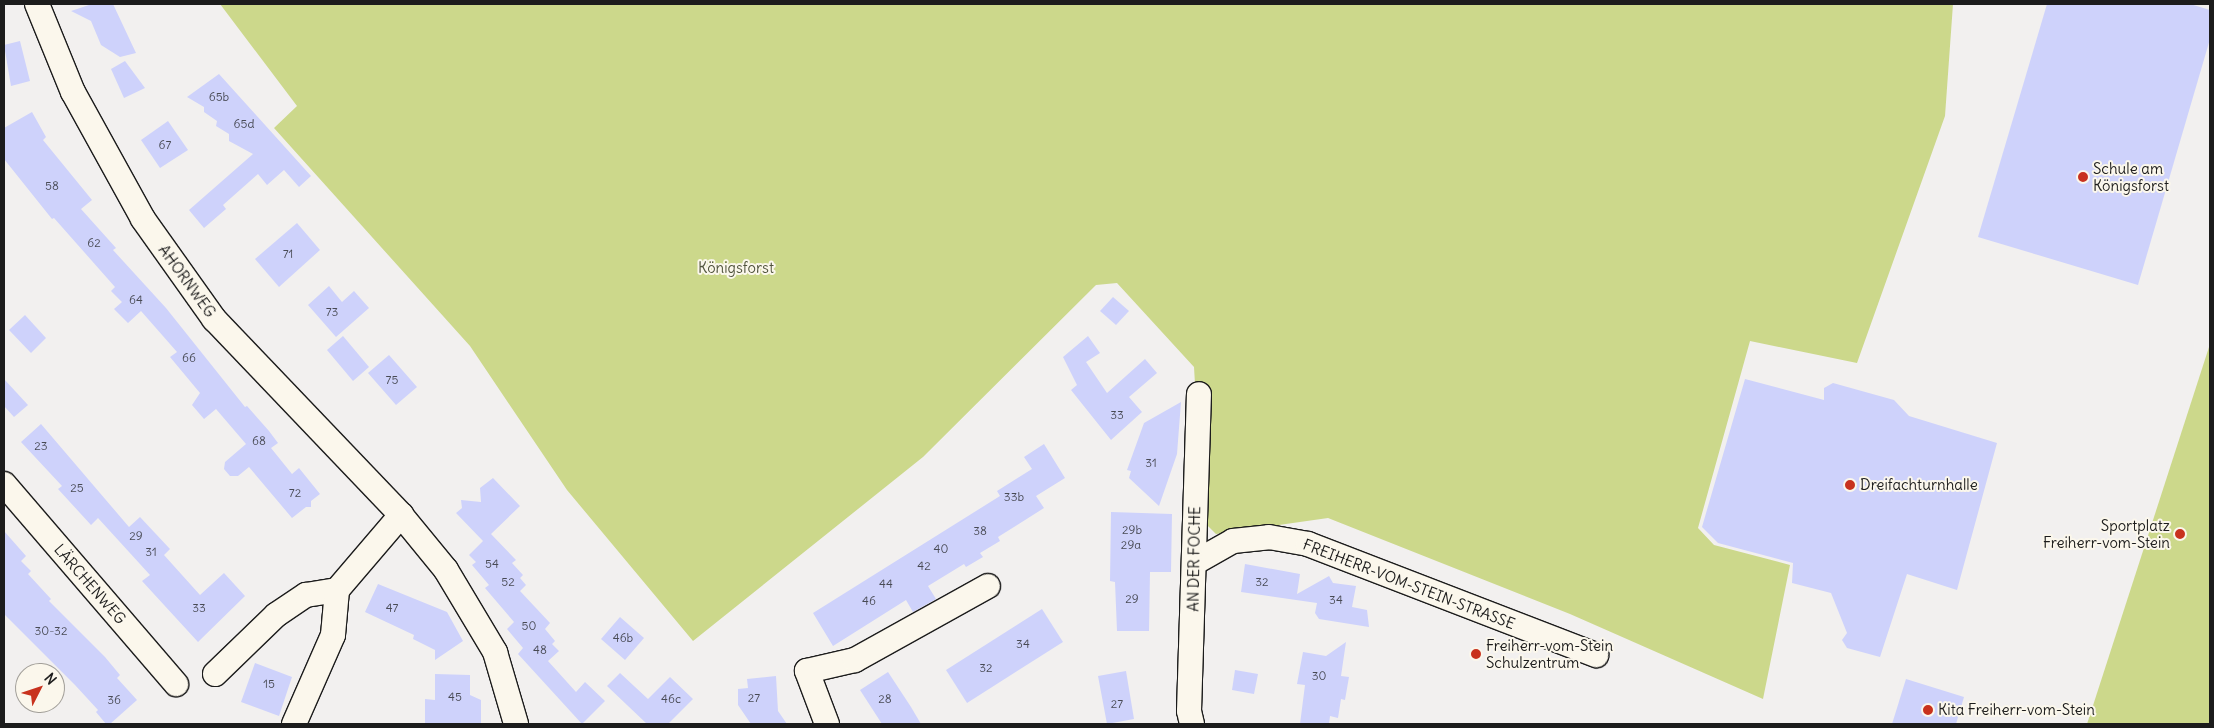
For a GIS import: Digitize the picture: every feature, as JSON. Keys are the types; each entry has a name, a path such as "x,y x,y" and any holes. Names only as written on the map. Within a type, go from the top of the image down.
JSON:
{"street":[{"name":"AHORNWEG","path":"37,4 73,92 143,219 208,311 353,468 401,515 446,570 495,652 516,724"},
{"name":"AN DER FOCHE","path":"1192,724 1189,711 1199,394"},
{"name":"LÄRCHENWEG","path":"4,484 176,684"},
{"path":"294,724 333,635 337,590 401,515"},
{"name":"FREIHERR-VOM-STEIN-STRASSE","path":"1194,563 1233,541 1269,537 1308,544 1596,655"},
{"path":"827,724 807,671 855,660 988,586"},
{"path":"215,674 276,615 306,595 337,590"}],"green space":[{"name":"Königsforst","path":"220,4 1953,4 1945,116 1857,363 1750,341 1698,528 1714,545 1790,565 1763,699 1570,614 1328,518 1216,534 1203,521 1194,367 1117,283 1096,285 923,457 693,641 567,490 470,346 274,128 297,106"},
{"name":"Sportplatz Freiherr-vom-Stein","path":"2210,344 2210,724 2087,724"}],"building":[{"path":"92,4 113,4 136,53 120,57 101,45 91,21 71,11"},
{"name":"Schule am Königsforst","path":"2047,4 2190,4 2210,10 2210,39 2138,285 1978,237"},
{"path":"20,41 30,81 11,86 4,45"},
{"path":"125,61 145,88 124,98 111,69"},
{"path":"219,74 311,176 299,187 284,170 267,185 258,174 223,205 226,209 204,228 189,210 253,154 229,141 229,134 216,126 217,121 204,112 204,107 187,97"},
{"path":"32,112 46,137 43,140 92,200 81,209 116,248 113,250 166,308 245,407 247,406 269,431 278,443 271,448 292,474 299,468 320,494 311,501 311,507 306,507 292,518 249,467 238,476 230,476 224,469 225,462 246,444 216,409 204,419 192,405 200,393 170,357 177,352 141,311 128,323 114,309 122,302 111,291 115,287 54,218 52,219 4,159 4,128"},
{"path":"168,121 188,150 160,168 141,140"},
{"path":"297,223 320,250 279,287 255,259"},
{"path":"329,286 342,302 354,291 369,308 336,337 308,305"},
{"path":"1113,297 1129,311 1116,325 1100,311"},
{"path":"25,315 46,338 31,353 9,330"},
{"path":"343,336 369,367 353,381 327,350"},
{"path":"1088,336 1100,353 1086,362 1107,393 1145,359 1157,373 1129,397 1142,412 1111,440 1071,390 1077,385 1063,357"},
{"path":"389,355 417,387 396,405 368,373"},
{"path":"4,379 28,405 14,417 4,406"},
{"name":"Dreifachturnhalle","path":"1745,379 1824,400 1824,388 1833,383 1894,400 1909,416 1997,443 1957,590 1907,574 1880,657 1847,648 1842,640 1847,633 1831,593 1792,583 1793,563 1718,543 1702,527"},
{"path":"1181,402 1177,454 1159,506 1129,478 1131,471 1127,470 1144,423"},
{"path":"41,424 129,527 140,517 170,549 164,555 200,595 224,573 245,596 198,642 142,581 150,575 98,518 91,525 58,489 62,486 21,442"},
{"path":"1044,444 1065,478 1036,496 1044,508 998,537 1000,541 980,553 983,557 966,567 964,564 928,586 936,599 913,612 906,600 833,646 813,613 1000,496 997,491 1032,469 1024,457"},
{"path":"493,478 520,506 491,534 516,560 512,563 523,575 520,578 526,585 520,591 550,623 545,629 555,641 552,644 559,651 548,661 576,692 585,682 605,701 582,724 518,654 523,648 507,629 514,622 485,588 489,585 472,565 476,562 469,555 483,541 456,513 462,508 461,500 481,502 480,488"},
{"path":"1111,512 1172,514 1171,572 1150,572 1149,631 1117,631 1115,582 1110,581"},
{"path":"4,531 26,556 21,561 31,571 28,574 51,599 49,601 105,657 120,675 117,678 137,700 110,724 106,724 96,712 98,710 65,675 65,663 53,663 4,614"},
{"path":"1245,564 1300,574 1297,594 1329,576 1333,583 1356,586 1352,607 1367,610 1369,627 1319,619 1315,613 1317,603 1241,592"},
{"path":"378,584 447,612 463,641 435,660 435,650 413,639 414,635 365,612"},
{"path":"1042,609 1063,642 967,703 946,670"},
{"path":"620,617 644,638 625,660 601,639"},
{"path":"1346,642 1341,676 1349,677 1345,700 1341,699 1338,718 1330,716 1329,724 1300,724 1305,685 1297,684 1303,652 1326,656"},
{"path":"255,663 292,677 279,716 241,702"},
{"path":"1235,670 1258,674 1254,694 1232,690"},
{"path":"1126,671 1134,719 1107,724 1098,676"},
{"path":"888,672 921,724 882,724 860,690"},
{"path":"620,673 648,699 670,677 693,699 668,724 647,724 607,686"},
{"path":"435,674 470,675 470,695 481,700 481,724 425,724 425,699 435,700"},
{"path":"776,676 778,711 787,724 751,724 738,705 738,689 748,688 747,679"},
{"name":"Kita Freiherr-vom-Stein","path":"1906,679 1964,697 1956,724 1892,724"}],"place":[{"name":"Schule am Königsforst","path":"2083,177"},
{"name":"Dreifachturnhalle","path":"1850,485"},
{"name":"Sportplatz Freiherr-vom-Stein","path":"2180,534"},
{"name":"Freiherr-vom-Stein Schulzentrum","path":"1476,654"},
{"name":"Kita Freiherr-vom-Stein","path":"1928,710"}]}
